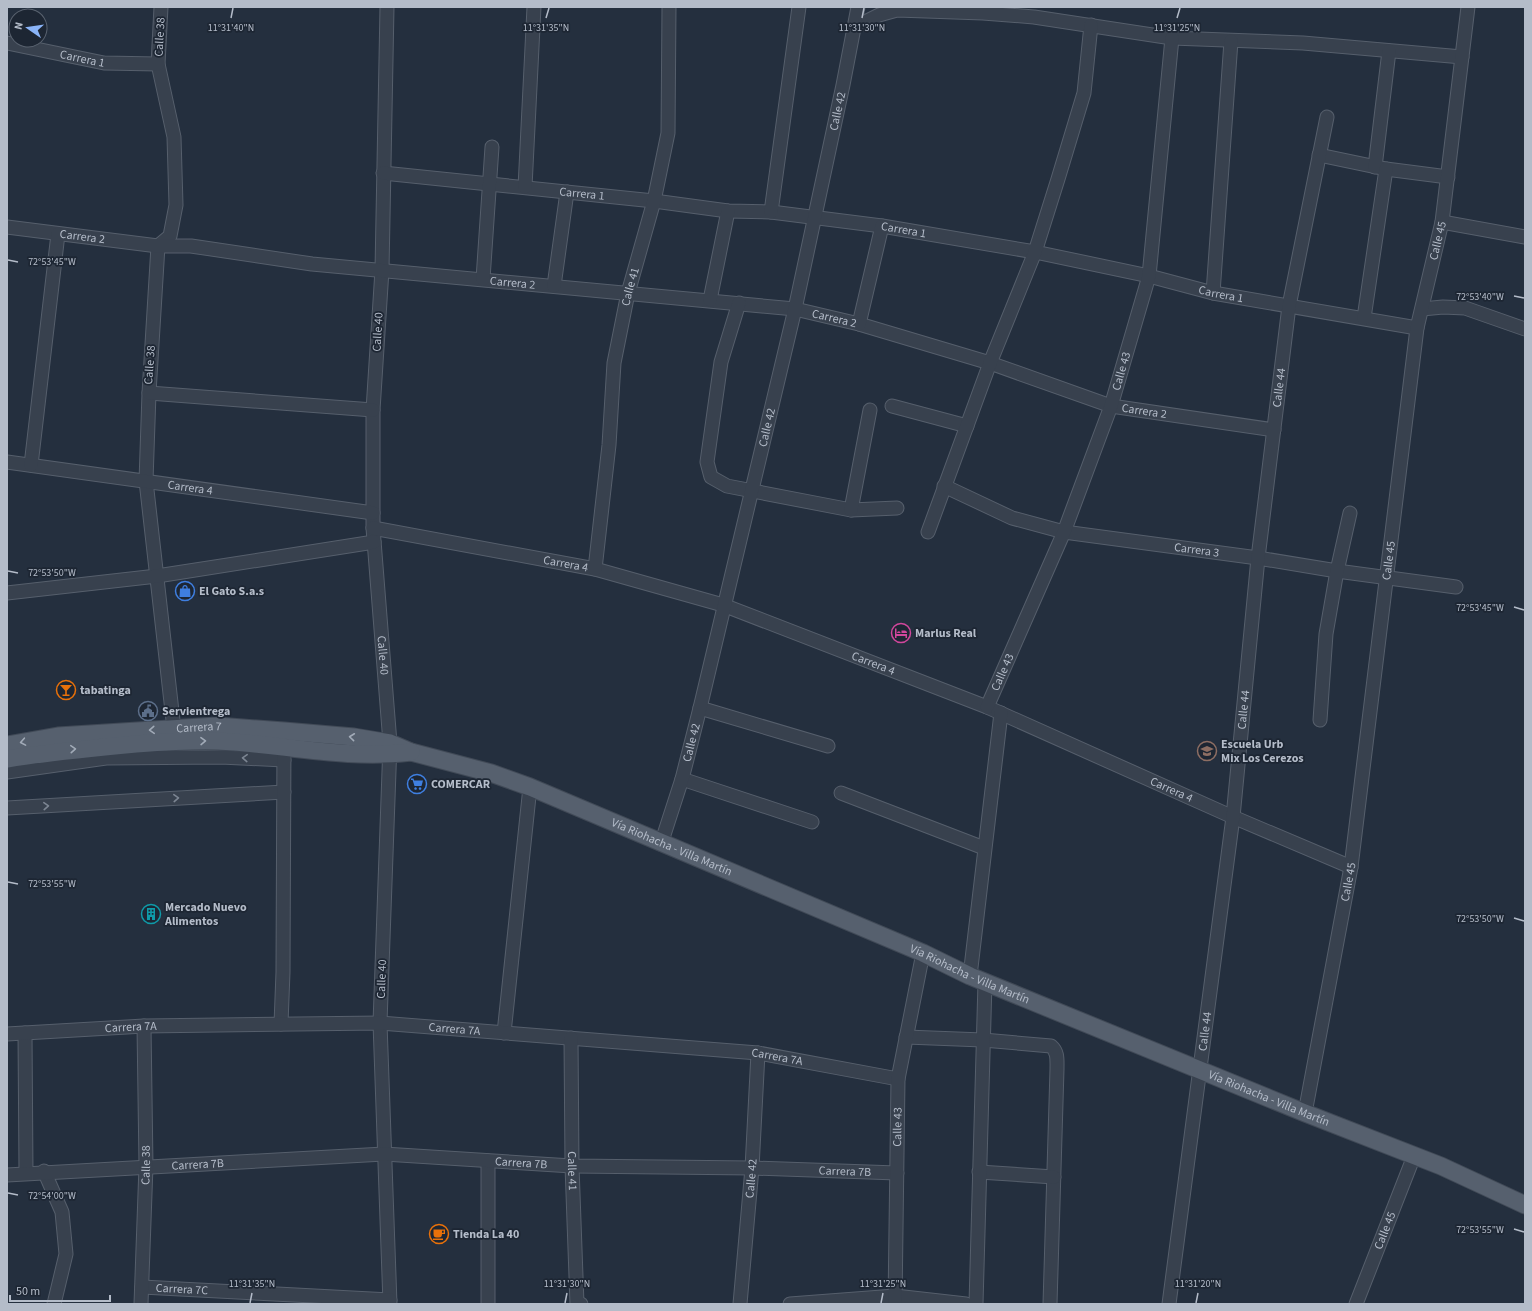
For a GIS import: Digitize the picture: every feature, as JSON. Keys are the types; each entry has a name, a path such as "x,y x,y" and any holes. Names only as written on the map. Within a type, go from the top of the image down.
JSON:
{"main road":[{"name":"Carrera 7","path":"7,745 58,736 217,726 284,746"},
{"name":"Carrera 7","path":"7,759 62,750 175,742 217,741 284,746 354,737 390,749"},
{"name":"Vía Riohacha - Villa Martín","path":"390,749 411,752 491,773 530,787 923,953 978,979 1305,1113 1441,1166 1525,1205"}],"street":[{"name":"Calle 38","path":"161,7 158,64 174,137 176,205 170,236 158,246 148,393 146,481 174,729"},
{"name":"Calle 40","path":"387,7 382,270 373,410 373,528 390,749 380,1023 390,1302"},
{"path":"525,187 534,7"},
{"name":"Calle 41","path":"595,569 609,445 614,363 628,293 654,201 668,133 669,7"},
{"path":"771,212 799,7"},
{"name":"Calle 42","path":"662,844 682,779 700,708 723,605 795,309 858,7"},
{"name":"Calle 45","path":"1305,1113 1351,868 1417,328 1442,222 1468,7"},
{"path":"855,27 879,15 897,10 983,13 1091,25 1172,38 1304,43 1462,57"},
{"path":"928,532 990,363 1035,252 1084,93 1091,25"},
{"name":"Calle 43","path":"987,707 1064,532 1110,406 1148,276 1172,38"},
{"path":"1213,293 1231,41"},
{"name":"Carrera 1","path":"7,43 104,63 158,64"},
{"path":"1364,318 1380,168 1389,51"},
{"name":"Calle 44","path":"1169,1304 1233,817 1258,558 1288,306 1327,117"},
{"path":"483,279 492,147"},
{"path":"1319,155 1380,168 1448,177"},
{"name":"Carrera 1","path":"383,173 654,201 728,211 771,212 882,226 1035,252 1148,276 1213,293 1417,328"},
{"path":"554,286 566,192"},
{"path":"710,300 728,211"},
{"path":"1442,222 1525,237"},
{"path":"859,324 882,226"},
{"name":"Carrera 2","path":"7,227 158,246 191,246 288,261 795,309 859,324 990,363 1110,406 1274,430"},
{"path":"31,465 58,234"},
{"path":"739,303 722,362 707,462 711,478 726,486 851,510 897,508"},
{"path":"1422,309 1443,307 1465,308 1525,329"},
{"path":"148,393 373,410"},
{"path":"892,406 966,426"},
{"path":"851,510 870,410"},
{"name":"Carrera 4","path":"7,462 373,513"},
{"name":"Carrera 3","path":"944,486 1012,518 1064,532 1258,558 1337,571 1456,587"},
{"path":"1320,720 1326,634 1337,571 1350,513"},
{"name":"Carrera 4","path":"373,528 595,569 723,605 987,707 1351,868"},
{"path":"7,593 157,576 374,542"},
{"path":"700,708 828,746"},
{"path":"976,1304 983,1040 978,979 984,848 1001,713"},
{"path":"7,772 106,758 221,756 284,746 283,972 281,1024"},
{"path":"682,779 812,822"},
{"path":"504,1033 530,787"},
{"path":"7,808 284,792"},
{"path":"842,793 984,848"},
{"name":"Calle 43","path":"895,1300 898,1079 923,953"},
{"name":"Carrera 7A","path":"7,1034 144,1026 380,1023 758,1053 898,1079"},
{"name":"Calle 38","path":"141,1304 146,1166 144,1026"},
{"path":"25,1033 26,1173"},
{"path":"906,1037 983,1040 1051,1046 1055,1050 1057,1056 1050,1304"},
{"name":"Calle 41","path":"571,1038 572,1166 577,1304"},
{"name":"Calle 42","path":"740,1304 752,1168 758,1053"},
{"name":"Carrera 7B","path":"7,1174 384,1154 572,1166 752,1168 897,1173"},
{"name":"Calle 45","path":"1356,1304 1414,1156"},
{"path":"488,1161 488,1304"},
{"path":"44,1171 62,1212 66,1254 54,1304"},
{"path":"979,1172 1054,1177"},
{"name":"Carrera 7C","path":"142,1287 390,1302"},
{"path":"790,1304 895,1300 966,1304"}],"place":[{"name":"El Gato S.a.s","path":"185,591"},
{"name":"Marlus Real","path":"901,633"},
{"name":"tabatinga","path":"66,690"},
{"name":"Servientrega","path":"148,711"},
{"name":"Escuela Urb Mix Los Cerezos","path":"1207,751"},
{"name":"COMERCAR","path":"417,784"},
{"name":"Mercado Nuevo Alimentos","path":"151,914"},
{"name":"Tienda La 40","path":"439,1234"}]}
